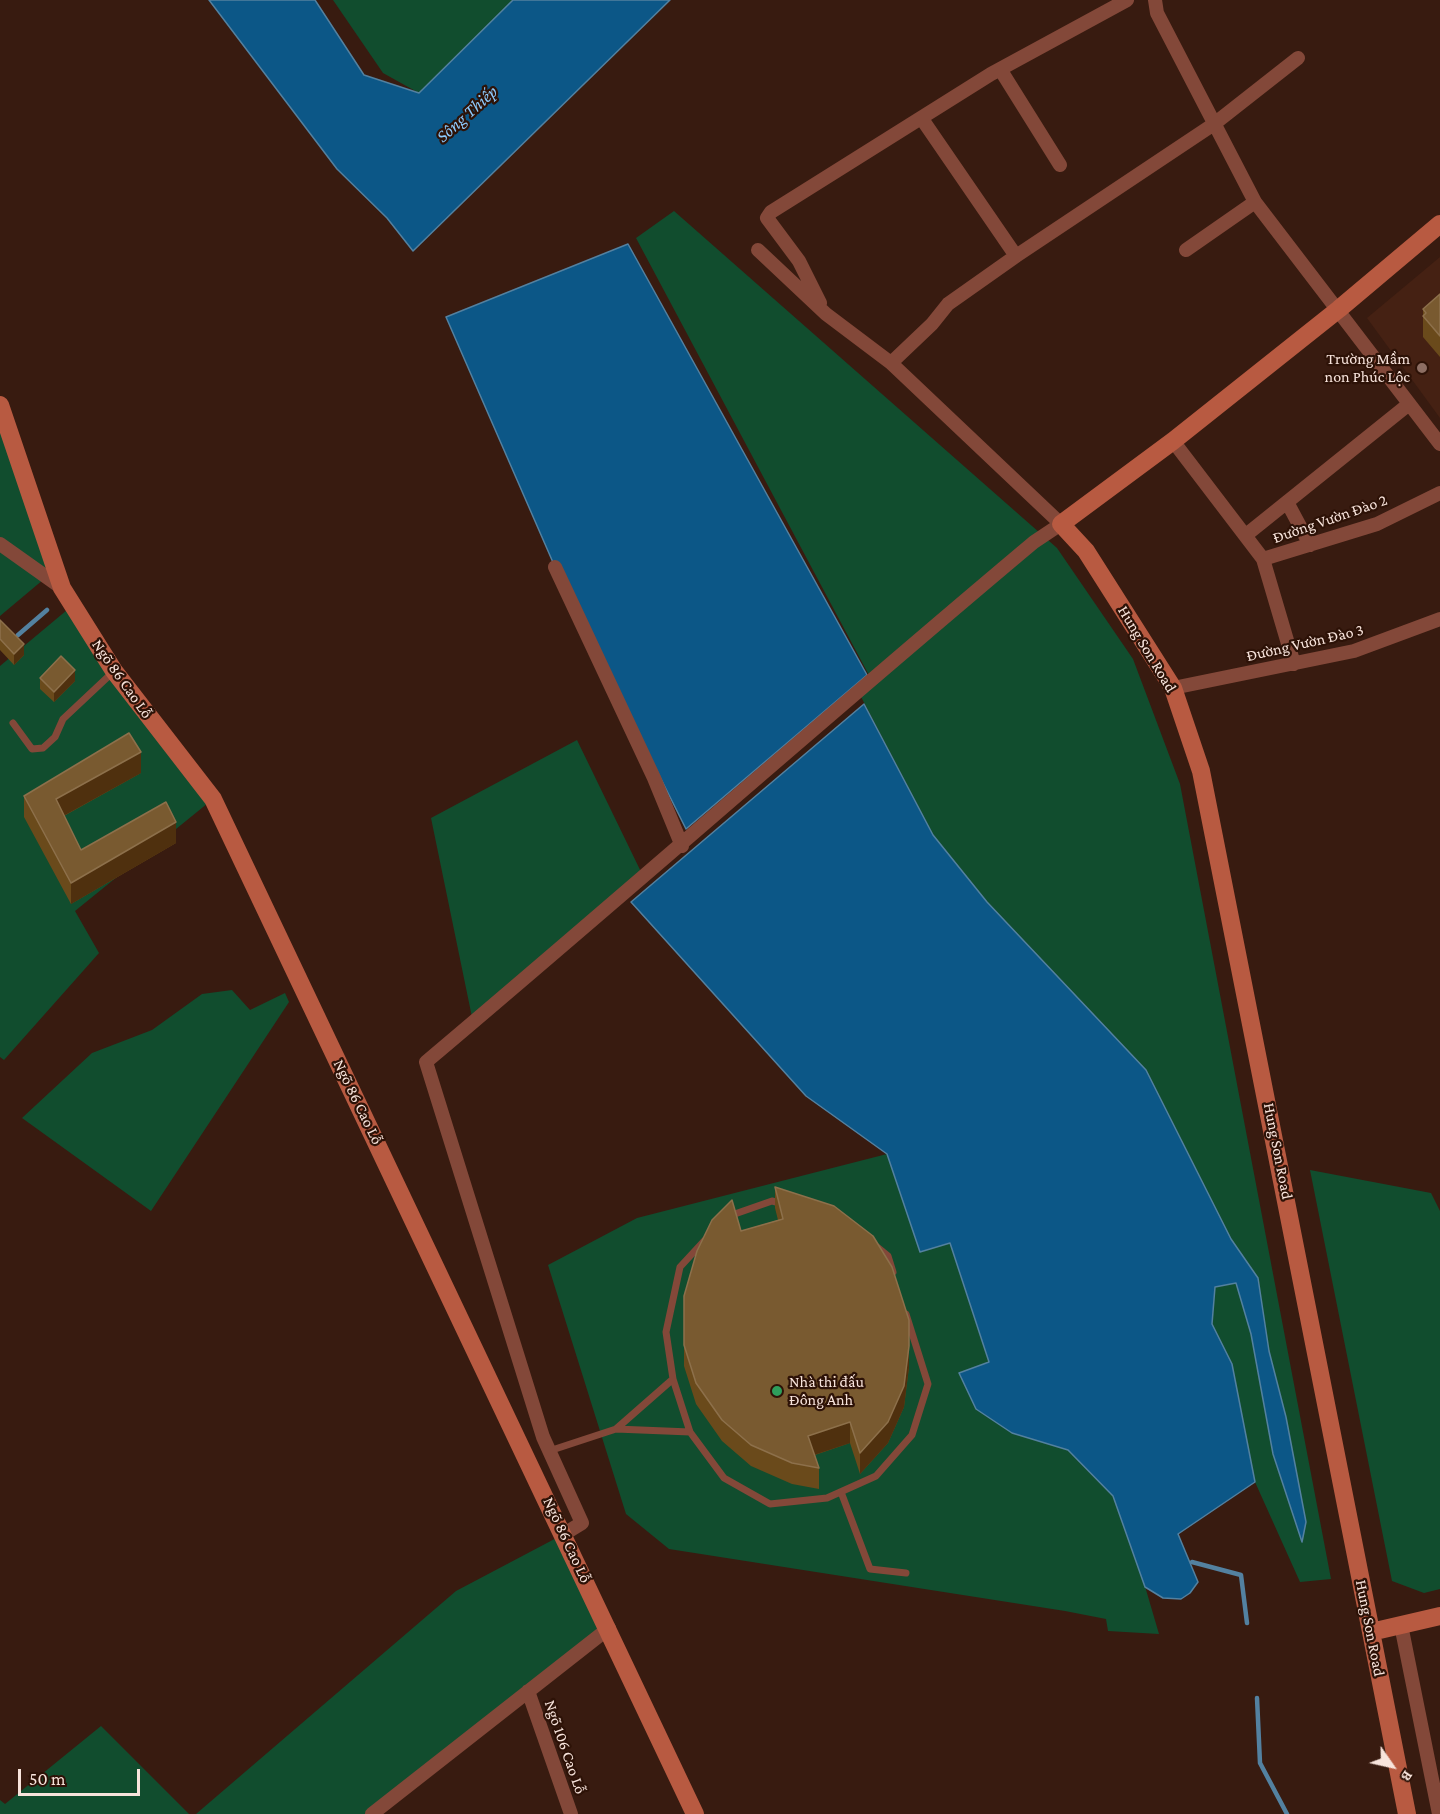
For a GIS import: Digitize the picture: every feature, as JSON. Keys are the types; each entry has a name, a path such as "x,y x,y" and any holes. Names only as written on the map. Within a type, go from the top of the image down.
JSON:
{"street":[{"path":"826,314 799,261 767,218 768,214 1000,69 1127,0"},
{"path":"1155,0 1157,13 1255,202 1440,444"},
{"path":"891,363 932,324 948,304 1214,124 1298,58"},
{"path":"1000,69 1060,165"},
{"path":"922,118 1016,256"},
{"path":"1186,250 1255,202"},
{"path":"564,1534 582,1523 549,1451 426,1062 682,846 871,679 1034,542 1173,441 1339,309 1440,224"},
{"path":"758,250 826,314 891,363 1061,524"},
{"path":"1246,535 1409,404"},
{"name":"Ngõ 86 Cao Lỗ","path":"0,405 62,588 114,671 213,799 609,1628 695,1814"},
{"path":"1173,441 1263,559 1294,664"},
{"name":"Đường Vườn Đào 2","path":"1263,559 1377,524 1440,493"},
{"path":"1287,502 1310,545"},
{"name":"Hung Son Road","path":"1061,524 1086,551 1173,688 1206,794 1407,1814"},
{"path":"0,544 62,588"},
{"path":"555,567 654,778 682,846"},
{"name":"Đường Vườn Đào 3","path":"1173,688 1354,651 1440,619"},
{"path":"1371,1632 1440,1616"},
{"path":"1401,1625 1439,1814"},
{"path":"372,1814 609,1628"},
{"name":"Ngõ 106 Cao Lỗ","path":"528,1690 571,1814"}],"lane":[{"path":"13,723 32,748 42,748 55,737 63,719 114,671"},
{"path":"720,1225 728,1216 772,1201 794,1207"},
{"path":"712,1233 680,1267 666,1332 673,1379 690,1432 724,1478 770,1504 827,1498 876,1476 912,1436 928,1384 905,1309"},
{"path":"873,1244 888,1256 895,1277"},
{"path":"616,1429 673,1379"},
{"path":"549,1451 616,1429 690,1432"},
{"path":"841,1492 870,1569 906,1573"}],"shaded area":[{"name":"Trường Mầm non Phúc Lộc","path":"1440,257 1440,418 1367,318"}],"green space":[{"path":"333,0 517,0 419,93 383,73"},
{"path":"674,211 1057,548 1133,659 1180,784 1331,1579 1300,1582 1255,1482 1232,1364 1212,1324 1215,1287 1236,1283 1251,1334 1273,1454 1302,1541 1286,1417 1269,1351 1258,1278 987,902 933,835 858,691 871,679 636,238"},
{"path":"0,405 56,569 0,616"},
{"path":"73,605 213,799 75,911 99,953 4,1060 0,1057 0,666"},
{"path":"577,740 644,878 473,1022 431,818"},
{"path":"232,990 250,1010 285,993 289,1002 151,1211 22,1118 92,1053 152,1030 202,994"},
{"name":"Nhà thi đấu Đông Anh","path":"887,1154 920,1252 950,1243 1012,1433 1068,1450 1113,1496 1137,1559 1159,1634 1108,1631 1106,1619 1065,1611 669,1549 626,1514 548,1265 637,1218"},
{"path":"1310,1170 1431,1193 1440,1211 1440,1589 1424,1593 1392,1581"},
{"path":"564,1534 609,1628 369,1814 196,1814 456,1591"},
{"path":"101,1726 189,1814 0,1814 0,1800 5,1804"}],"water":[{"name":"Sông Thiếp","path":"209,0 315,0 364,75 419,93 513,0 670,0 413,251 387,218 337,169"},
{"path":"628,244 867,675 686,829 555,567 446,317"},
{"path":"864,704 933,835 987,902 1146,1070 1231,1239 1258,1278 1269,1351 1286,1417 1306,1522 1302,1542 1273,1454 1251,1334 1236,1283 1215,1287 1212,1324 1232,1364 1255,1482 1178,1534 1198,1582 1190,1593 1181,1599 1163,1598 1145,1587 1113,1496 1068,1450 1012,1433 976,1409 959,1373 989,1362 950,1243 920,1252 887,1154 806,1096 631,902"}],"building":[{"path":"1440,294 1440,336 1423,316 1426,313 1423,309"},
{"path":"0,620 24,644 14,654 0,639"},
{"path":"61,656 75,670 54,692 40,678"},
{"path":"129,733 141,752 56,799 81,850 166,802 176,822 71,883 24,796"},
{"path":"775,1187 834,1206 873,1236 892,1267 909,1320 909,1346 904,1386 888,1422 860,1453 850,1422 808,1436 819,1468 792,1463 751,1445 722,1420 696,1383 684,1345 684,1296 697,1251 712,1220 732,1200 741,1231 783,1219"}],"waterway":[{"path":"18,635 47,610"},
{"path":"1192,1562 1241,1575 1247,1623"},
{"path":"1257,1698 1260,1763 1287,1814"}],"place":[{"name":"Trường Mầm non Phúc Lộc","path":"1422,368"},
{"name":"Nhà thi đấu Đông Anh","path":"777,1391"}]}
